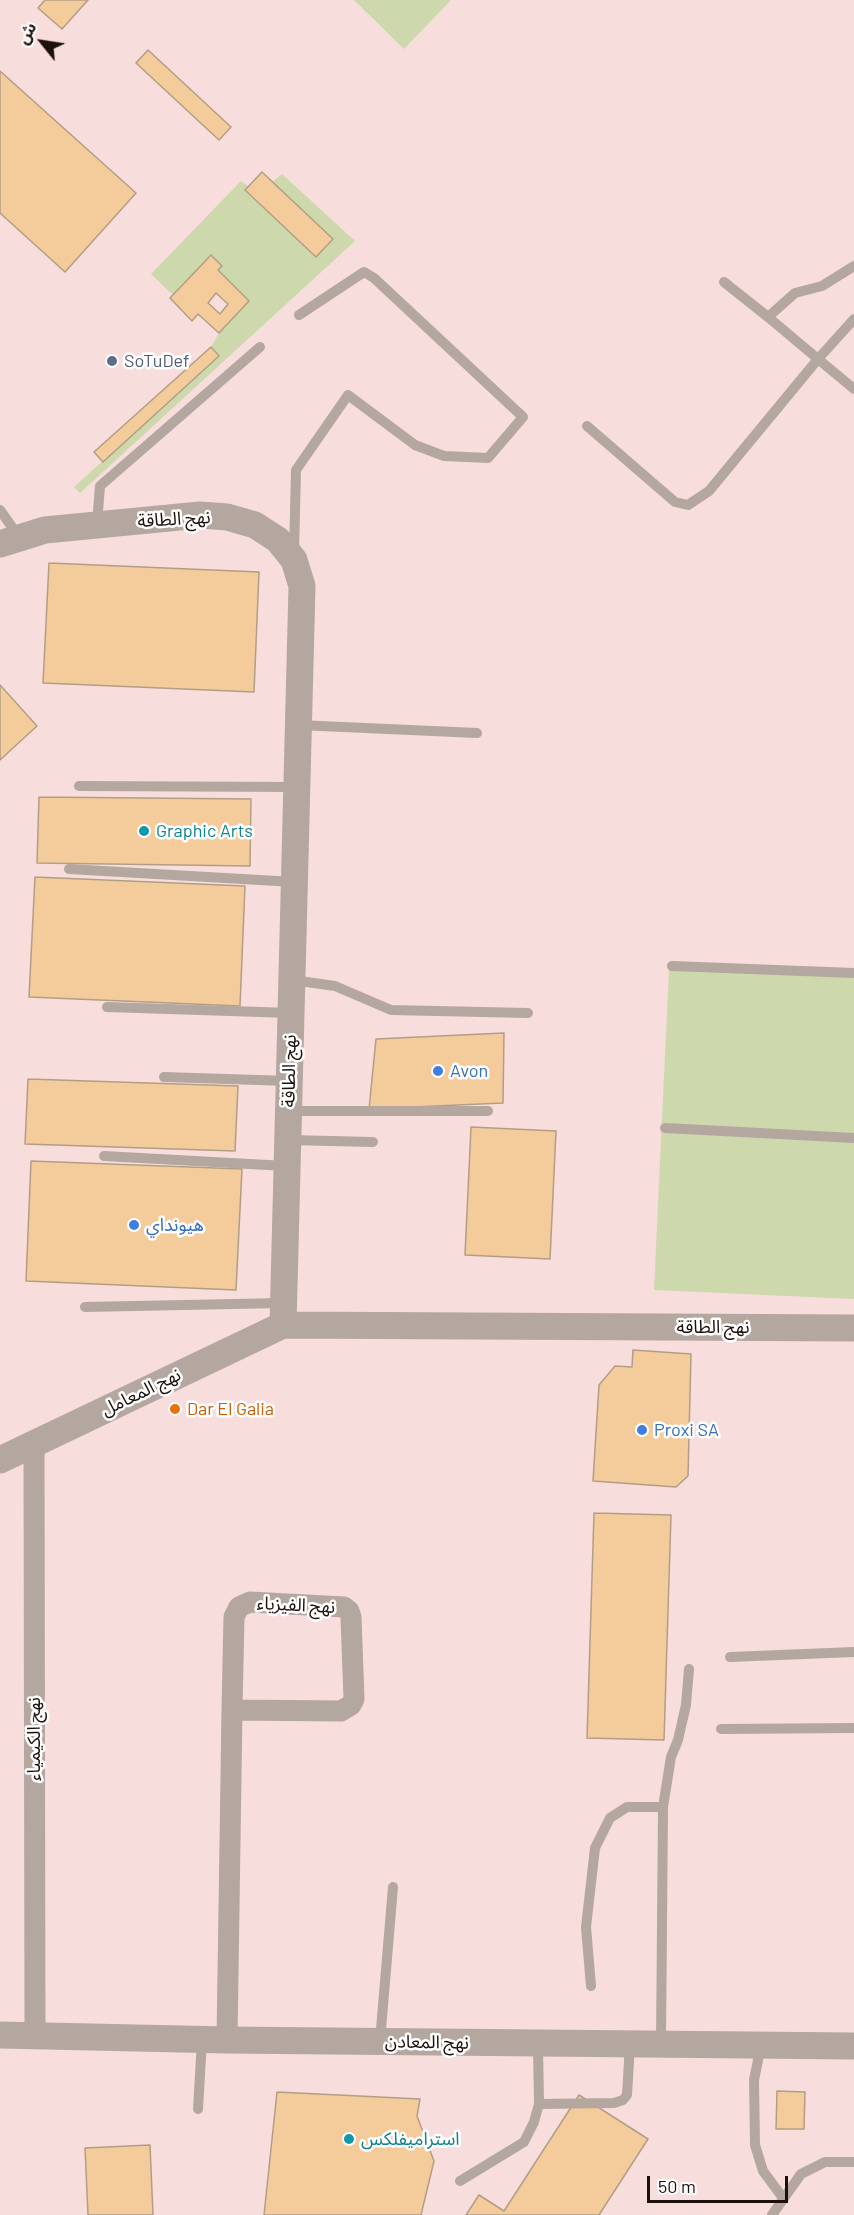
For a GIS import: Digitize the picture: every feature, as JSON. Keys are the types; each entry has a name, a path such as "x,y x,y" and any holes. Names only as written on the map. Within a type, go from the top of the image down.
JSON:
{"street":[{"name":"نهج الطاقة","path":"9,541 45,530 200,515 227,517 255,525 278,540 294,560 302,586 283,1314 854,1328"},
{"name":"نهج المعامل","path":"0,1460 283,1314"},
{"name":"نهج الكيمياء","path":"34,1444 34,2035"},
{"name":"نهج الفيزياء","path":"214,2040 232,1710 234,1617 239,1607 250,1602 344,1607 349,1611 354,1699 351,1705 341,1711 232,1710"},
{"name":"نهج المعادن","path":"0,2034 214,2040 854,2046"}],"lane":[{"path":"768,317 795,293 822,286 854,266"},
{"path":"294,560 296,470 348,395 415,446 444,456 488,458 523,417 375,278 364,272 299,315"},
{"path":"724,282 854,389"},
{"path":"587,426 675,502 688,505 709,490 854,319"},
{"path":"97,525 100,486 260,347"},
{"path":"0,510 9,541"},
{"path":"298,725 477,733"},
{"path":"80,786 297,787"},
{"path":"69,870 294,882"},
{"path":"672,966 854,973"},
{"path":"292,980 335,986 357,994 369,1003 391,1010 528,1012"},
{"path":"107,1007 291,1013"},
{"path":"164,1077 289,1081"},
{"path":"288,1111 488,1111"},
{"path":"665,1128 854,1138"},
{"path":"288,1140 373,1142"},
{"path":"104,1156 287,1166"},
{"path":"85,1307 283,1314"},
{"path":"730,1657 854,1652"},
{"path":"661,2044 663,1807 671,1756 678,1740 686,1705 689,1669"},
{"path":"721,1729 854,1728"},
{"path":"591,1986 586,1928 595,1848 610,1818 627,1808 663,1807"},
{"path":"380,2042 393,1887"},
{"path":"198,2109 214,2040"},
{"path":"460,2181 524,2142 534,2122 539,2104 538,2043"},
{"path":"539,2104 614,2103 623,2100 627,2095 630,2044"},
{"path":"761,2045 754,2080 755,2145 763,2171 783,2198"},
{"path":"772,2215 801,2174 825,2162 854,2162"}],"shaded area":[{"path":"0,0 854,0 854,2215 0,2215"}],"green space":[{"path":"354,0 451,0 404,49"},
{"path":"282,174 355,241 80,493 74,487 219,356 211,347 219,333 249,301 218,270 222,266 173,295 151,274 241,181 248,186 245,191 316,257 333,240 272,182"},
{"path":"669,969 854,977 854,1299 654,1290"}],"building":[{"path":"45,0 88,0 62,29 38,8"},
{"path":"148,50 231,127 219,140 136,63"},
{"path":"0,71 136,193 65,272 0,213"},
{"path":"262,172 333,239 316,257 245,190"},
{"path":"211,255 222,266 218,270 249,301 219,333 198,314 192,321 170,298","holes":["216,293 228,304 220,314 208,303"]},
{"path":"211,347 219,356 103,462 94,452"},
{"path":"49,563 259,572 254,692 43,683"},
{"path":"0,685 37,726 0,760"},
{"name":"Graphic Arts","path":"39,797 251,799 250,866 37,863"},
{"path":"35,877 245,886 240,1006 29,997"},
{"name":"Avon","path":"504,1033 503,1103 369,1109 376,1039"},
{"path":"28,1079 238,1086 235,1151 25,1144"},
{"path":"471,1127 556,1131 550,1259 465,1255"},
{"name":"هيونداي","path":"31,1161 242,1169 236,1290 26,1281"},
{"name":"Proxi SA","path":"633,1350 691,1354 688,1476 676,1487 593,1481 599,1385 615,1366 632,1367"},
{"path":"594,1513 671,1515 664,1740 587,1738"},
{"path":"777,2091 805,2092 804,2129 776,2129"},
{"name":"استراميفلكس","path":"277,2092 420,2099 417,2116 434,2161 421,2215 264,2215"},
{"name":"استراميفلكس","path":"579,2095 648,2139 599,2215 466,2215 479,2195 504,2211"},
{"path":"150,2145 153,2215 88,2215 85,2148"}],"place":[{"name":"SoTuDef","path":"112,361"},
{"name":"Graphic Arts","path":"144,831"},
{"name":"Avon","path":"438,1071"},
{"name":"هيونداي","path":"134,1225"},
{"name":"Dar El Galia","path":"175,1409"},
{"name":"Proxi SA","path":"642,1430"},
{"name":"استراميفلكس","path":"349,2139"}]}
